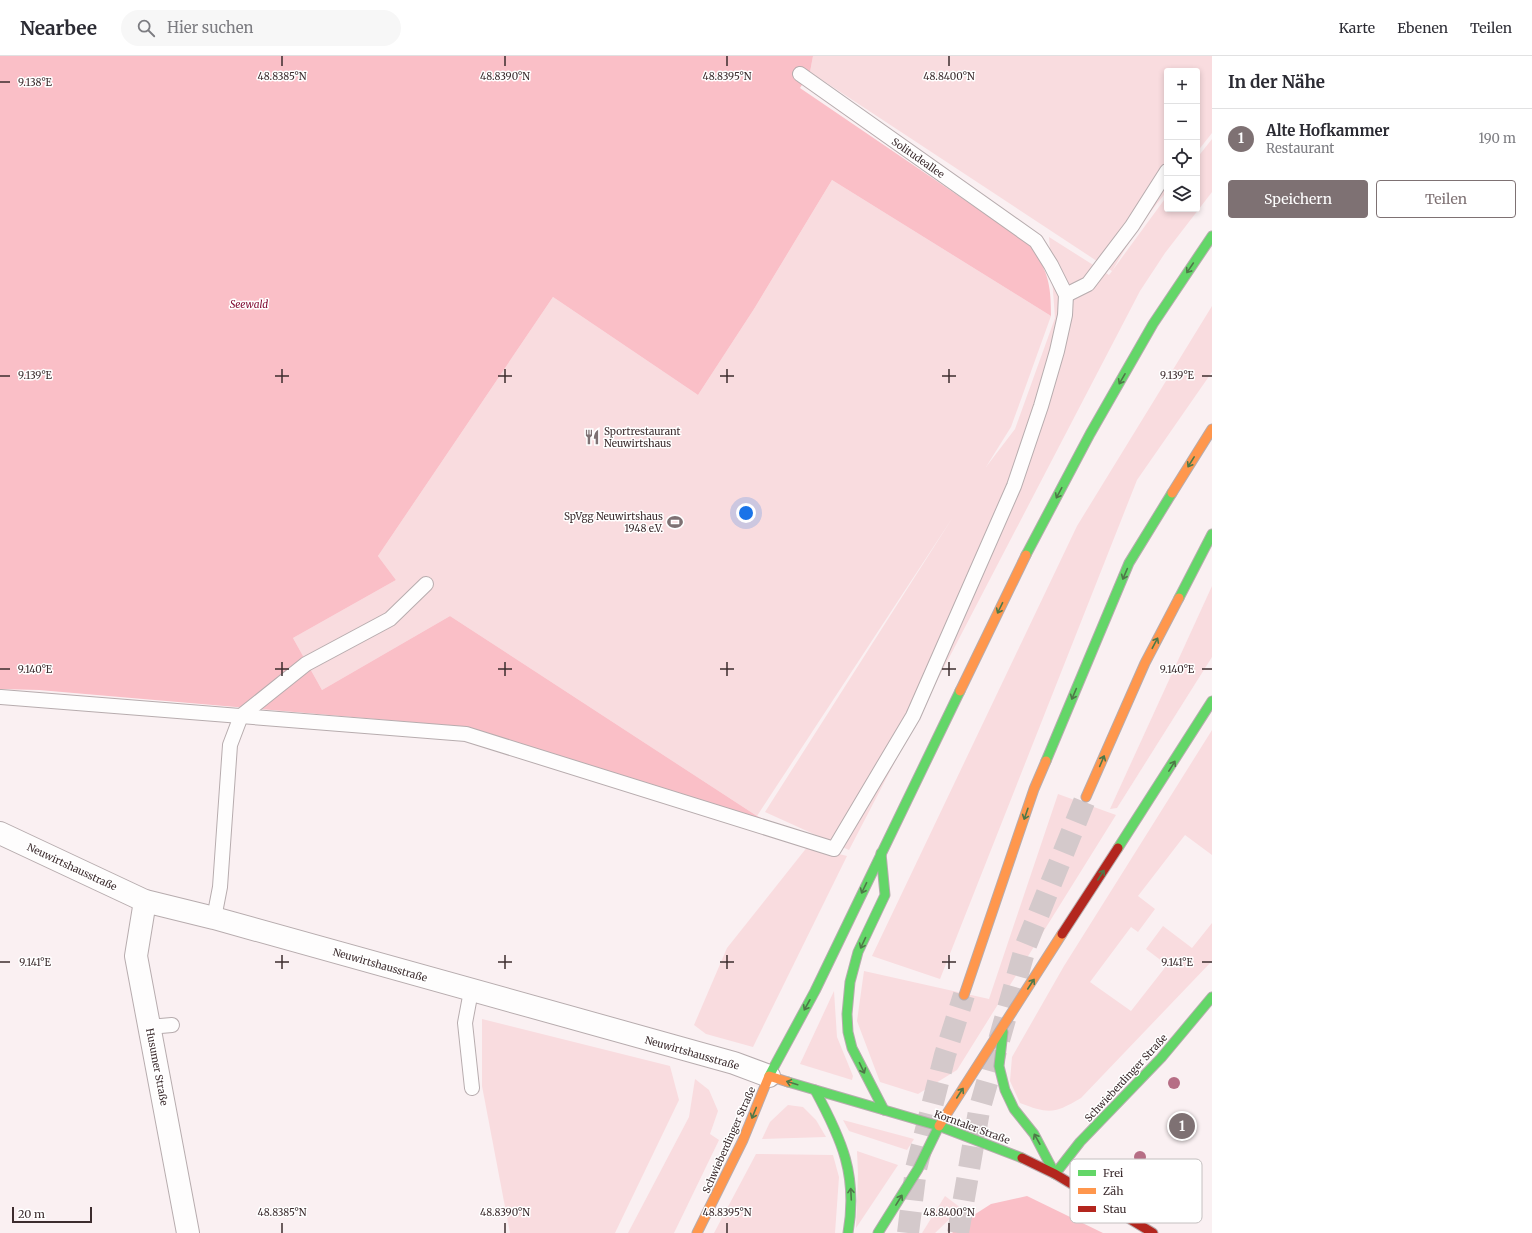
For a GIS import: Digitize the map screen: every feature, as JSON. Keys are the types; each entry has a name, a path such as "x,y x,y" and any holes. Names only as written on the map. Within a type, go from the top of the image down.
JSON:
{"main road":[{"name":"Schwieberdinger Straße","path":"697,1233 743,1140 769,1076 815,991 1019,569 1087,441 1153,324 1212,236"},
{"path":"964,995 1034,789 1129,563 1212,429"},
{"path":"1086,797 1144,662 1212,534"},
{"path":"878,1233 918,1169 939,1126 1212,701"},
{"path":"881,853 885,895 858,952 850,982 847,1014 848,1032 852,1048 884,1110"},
{"name":"Schwieberdinger Straße","path":"1055,1174 1080,1142 1161,1058 1212,997"},
{"path":"1003,1027 999,1066 1004,1090 1014,1109 1034,1134 1055,1174"},
{"name":"Korntaler Straße","path":"769,1076 939,1126 1023,1158 1070,1183"},
{"path":"815,1090 842,1143 850,1174 852,1203 848,1233"},
{"name":"Korntaler Straße","path":"1136,1223 1153,1233"}],"street":[{"name":"Neuwirtshausstraße","path":"0,833 145,901 214,918 471,991 734,1063 769,1076"},
{"name":"Husumer Straße","path":"145,901 136,956 188,1233"}],"lane":[{"name":"Solitudeallee","path":"800,74 1036,241 1066,295"},
{"path":"1,698 466,734 834,849 913,716 1014,486 1041,406 1057,351 1065,315 1066,295 1088,284 1132,226 1164,176"},
{"path":"214,918 220,887 230,745 241,716 306,664 390,619 426,584"},
{"path":"471,991 461,1028 472,1088"},
{"path":"149,1027 172,1025"}],"shaded area":[{"path":"813,56 1212,56 1212,133 1200,148 1200,68 1164,68 1164,195 1137,229 1112,271 810,72"},
{"name":"SpVgg Neuwirtshaus 1948 e.V.","path":"1212,139 1212,192 1200,208 1200,154"},
{"name":"SpVgg Neuwirtshaus 1948 e.V.","path":"832,180 1051,316 1011,427 986,467 1015,429 1055,318 1049,237 1109,275 1164,200 1164,212 1197,212 1165,253 1140,291 849,850 765,812 953,517 757,816 450,616 322,690 293,638 396,580 378,556 553,297 698,395 754,309"},
{"path":"1212,306 1212,372 1137,480 940,979 872,956 1077,526"},
{"path":"1212,586 1212,657 1117,808 1110,809"},
{"path":"1212,730 1212,855 1185,835 1138,896 1155,909 1138,932 1131,927 1090,982 1131,1011 1167,965 1146,949 1163,926 1192,948 1212,923 1212,961 1081,1098 1064,1107 1051,1111 1038,1109 1020,1103 1010,1081 1012,1057 1064,966"},
{"path":"1058,794 1116,815 957,1070 918,1094 880,1082 857,1021 864,971 989,999"},
{"path":"808,846 847,856 753,1047 706,1034 694,1025 727,948"},
{"path":"834,991 837,1037 853,1076 852,1080 800,1064"},
{"path":"482,1019 670,1066 679,1100 615,1233 510,1233 482,1086"},
{"path":"695,1079 709,1090 718,1111 710,1134 719,1140 674,1233 628,1233 689,1117"},
{"path":"788,1105 803,1107 816,1120 826,1137 762,1139 770,1122"},
{"path":"843,1120 914,1139 907,1150 849,1131"},
{"path":"857,1151 898,1165 856,1228 858,1174"},
{"path":"756,1154 833,1155 839,1177 835,1233 714,1233"},
{"path":"945,1196 961,1208 935,1233 922,1233"}],"green space":[{"name":"Seewald","path":"0,56 813,56 810,72 800,88 1031,245 1045,271 1049,287 1051,316 832,180 754,309 698,395 553,297 378,556 396,580 293,638 322,690 450,616 757,816 808,839 468,727 39,690 0,689"},
{"path":"1027,1196 1070,1217 1070,1223 1082,1223 1103,1233 952,1233 966,1220 991,1204"}],"tunnel":[{"path":"958,1233 979,1111 1026,945 1086,797"},
{"path":"908,1233 916,1169 945,1055 964,995"}],"traffic: fast":[{"path":"1026,555 1090,434 1153,324 1212,236"},
{"path":"1046,761 1129,563 1172,493"},
{"path":"1179,598 1212,534"},
{"path":"769,1076 815,991 960,691"},
{"path":"1118,848 1212,701"},
{"path":"881,853 885,895 858,952 850,982 847,1014 848,1032 852,1048 884,1110"},
{"path":"1055,1174 1080,1142 1161,1058 1212,997"},
{"path":"1003,1032 999,1066 1005,1090 1014,1109 1034,1134 1055,1174"},
{"path":"788,1082 939,1126 1022,1158"},
{"path":"815,1090 825,1108 840,1142 849,1175 851,1212 848,1233"},
{"path":"878,1233 918,1169 939,1126"}],"traffic: slow":[{"path":"1172,493 1212,429"},
{"path":"960,691 1026,555"},
{"path":"1086,797 1145,663 1179,598"},
{"path":"964,995 1034,789 1046,761"},
{"path":"939,1126 1062,934"},
{"path":"697,1233 743,1140 769,1076 788,1082"}],"traffic: jam":[{"path":"1062,934 1118,848"},
{"path":"1022,1158 1070,1183"},
{"path":"1136,1223 1153,1233"}],"place":[{"name":"Sportrestaurant Neuwirtshaus","path":"592,437"},
{"name":"SpVgg Neuwirtshaus 1948 e.V.","path":"675,522"},
{"name":"Alte Hofkammer","path":"1182,1126"}]}
